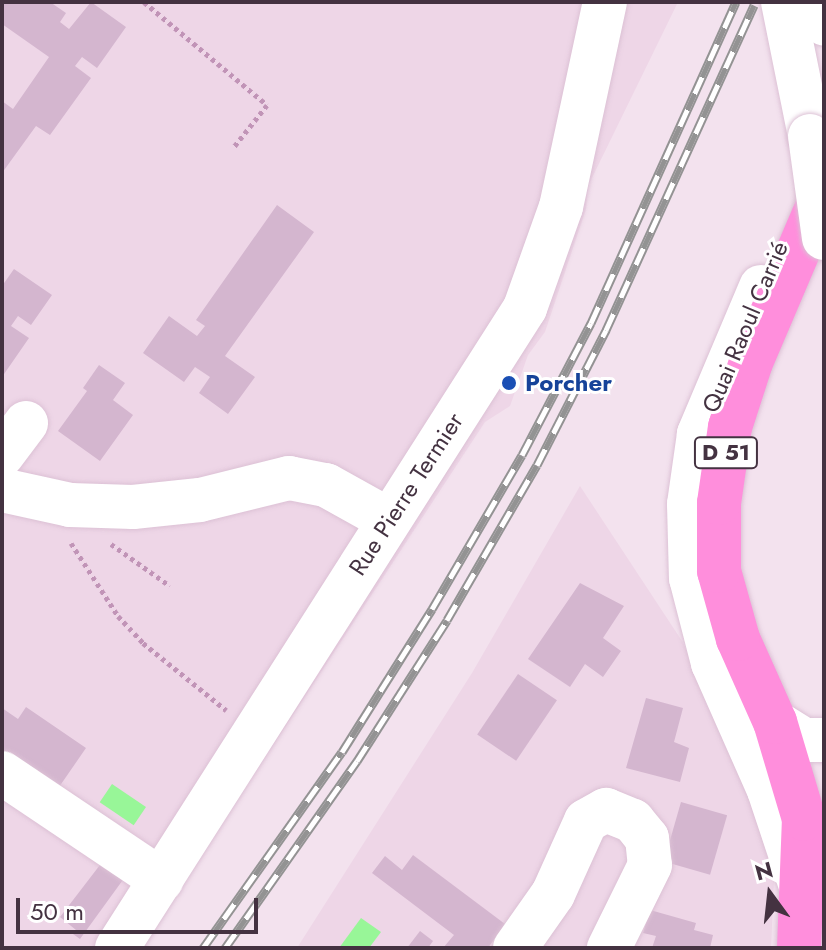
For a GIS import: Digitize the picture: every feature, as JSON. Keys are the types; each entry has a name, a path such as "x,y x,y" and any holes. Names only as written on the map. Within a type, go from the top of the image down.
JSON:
{"main road":[{"name":"Quai Raoul Carrié","path":"799,948 812,888 804,819 775,722 738,639 719,571 719,503 730,427 751,362 824,191"}],"street":[{"name":"Rue Pierre Termier","path":"117,948 252,731 525,308 561,207 605,2"},
{"path":"783,2 819,150 824,238"},
{"path":"819,2 824,23"},
{"name":"Quai Raoul Carrié","path":"812,888 713,663 691,578 689,504 699,434 819,150"},
{"path":"2,490 70,505 133,507 200,500 289,478 326,485 389,520"},
{"path":"775,722 804,740 824,740"},
{"path":"2,773 161,880"},
{"path":"515,948 553,894 586,821 606,810 633,821 647,838 650,865 609,948"},
{"path":"812,888 813,948"}],"path":[{"path":"144,2 267,105 233,148"},
{"path":"70,505 63,526 77,554 118,616 143,643 252,731"}],"shaded area":[{"path":"2,2 678,2 588,186 586,209 545,332 528,355 510,406 485,422 140,948 2,948"},
{"path":"580,486 682,641 776,835 771,948 297,948 472,673"},
{"path":"112,784 146,807 134,825 100,802"},
{"path":"361,918 381,932 369,948 339,948"}],"building":[{"path":"2,2 50,2 66,13 60,22 69,29 91,2 126,27 97,68 82,57 75,66 91,78 50,135 36,126 2,173 2,101 13,109 49,57 2,24"},
{"path":"277,205 314,232 225,356 255,377 228,414 199,393 210,377 195,367 184,382 143,353 169,316 197,336 205,326 196,320"},
{"path":"14,269 52,295 31,325 18,316 11,326 29,338 2,377 2,286"},
{"path":"99,365 125,383 113,400 133,415 100,461 58,431 87,391 83,388"},
{"path":"580,583 624,606 603,638 621,651 603,677 585,664 570,687 528,659"},
{"path":"518,674 557,700 516,761 477,735"},
{"path":"646,698 683,708 674,742 689,748 680,782 626,768"},
{"path":"26,707 86,748 57,790 2,752 2,708 18,719"},
{"path":"681,802 727,815 710,875 664,862"},
{"path":"413,855 505,924 488,948 443,948 454,935 372,873 385,856 402,870"},
{"path":"103,861 125,877 80,939 73,934 76,930 60,917"},
{"path":"650,910 696,923 694,930 713,935 710,948 652,948 656,936 643,933"},
{"path":"420,931 433,941 428,948 407,948"}],"railway":[{"path":"203,948 342,752 432,609 522,455 591,323 736,2"},
{"path":"225,948 357,761 447,620 537,465 606,330 754,5"}],"place":[{"name":"Porcher","path":"509,383"}]}
